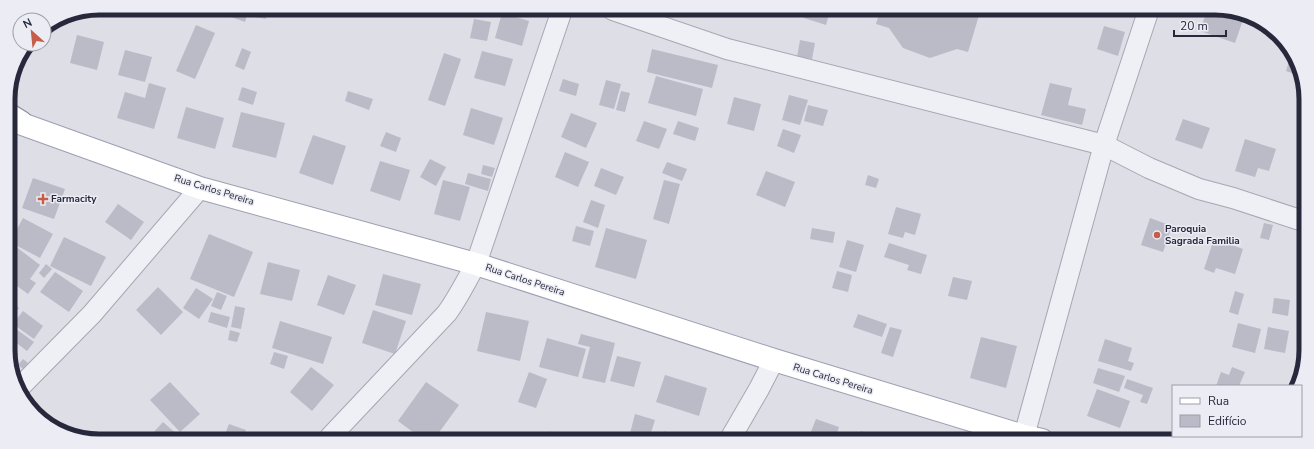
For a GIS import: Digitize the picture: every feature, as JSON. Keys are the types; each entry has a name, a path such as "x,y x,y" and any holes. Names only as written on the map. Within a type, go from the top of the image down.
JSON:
{"main road":[{"name":"Rua Carlos Pereira","path":"15,121 200,188 476,264 774,360 1020,434"}],"street":[{"path":"333,434 457,300 464,284 476,264 560,15"},
{"path":"628,15 727,49 1104,145 1149,168 1200,189 1299,220"},
{"path":"1034,434 1104,145 1147,15"},
{"path":"23,384 92,314 200,188"},
{"path":"733,434 774,360"}],"building":[{"path":"228,15 247,15 245,22"},
{"path":"254,15 267,15 266,19 254,17"},
{"path":"501,15 509,15 529,21 522,46 495,38"},
{"path":"805,15 829,15 826,25 804,18"},
{"path":"879,15 979,15 968,52 957,49 930,58 903,48 889,28 876,24"},
{"path":"1205,15 1226,16 1243,20 1235,43 1200,31"},
{"path":"474,19 491,22 487,41 470,38"},
{"path":"196,25 215,33 195,79 176,71"},
{"path":"1104,26 1125,32 1118,56 1097,49"},
{"path":"77,35 104,42 97,70 70,63"},
{"path":"800,40 815,43 812,59 797,57"},
{"path":"242,48 251,52 244,70 235,66"},
{"path":"652,49 718,65 712,88 647,72"},
{"path":"125,50 152,57 145,82 118,75"},
{"path":"482,51 513,59 505,86 474,78"},
{"path":"444,53 461,59 445,106 428,100"},
{"path":"1289,60 1295,74 1286,71"},
{"path":"656,76 703,89 696,116 648,103"},
{"path":"563,79 579,84 576,96 559,91"},
{"path":"606,80 621,84 614,109 599,105"},
{"path":"149,83 166,88 154,129 117,118 125,92 145,98"},
{"path":"1050,83 1072,88 1068,105 1086,109 1082,125 1041,115"},
{"path":"242,87 257,92 253,105 238,100"},
{"path":"348,91 373,99 369,110 345,101"},
{"path":"621,91 630,93 625,112 616,110"},
{"path":"789,95 808,100 800,125 782,120"},
{"path":"734,97 761,104 754,131 727,124"},
{"path":"808,105 828,110 823,126 804,121"},
{"path":"186,107 224,118 215,149 177,138"},
{"path":"471,108 503,118 494,145 463,135"},
{"path":"241,112 285,123 276,158 232,147"},
{"path":"571,113 597,123 586,148 561,137"},
{"path":"1183,119 1210,128 1202,149 1175,140"},
{"path":"644,121 667,129 659,149 636,141"},
{"path":"678,121 699,128 695,141 673,134"},
{"path":"783,129 801,135 794,153 777,146"},
{"path":"386,132 401,138 396,152 380,146"},
{"path":"313,135 346,146 333,185 299,173"},
{"path":"1245,139 1276,149 1269,171 1258,168 1255,177 1235,171"},
{"path":"565,152 589,162 578,187 555,177"},
{"path":"430,159 446,167 436,186 420,177"},
{"path":"380,161 410,170 400,201 370,191"},
{"path":"667,162 687,169 682,181 662,173"},
{"path":"483,165 495,168 492,177 481,174"},
{"path":"601,168 624,177 616,195 594,186"},
{"path":"766,171 795,182 785,207 756,195"},
{"path":"468,173 491,179 488,191 465,184"},
{"path":"868,175 879,179 876,188 865,185"},
{"name":"Farmacity","path":"33,178 65,189 54,219 22,208"},
{"path":"443,180 470,187 460,221 434,214"},
{"path":"664,180 680,184 669,224 653,219"},
{"path":"591,200 605,205 598,228 583,222"},
{"path":"118,204 144,222 131,240 105,222"},
{"path":"896,207 921,214 915,235 905,232 903,238 888,234"},
{"path":"23,218 53,234 40,258 15,245 15,233"},
{"name":"Paroquia Sagrada Familia","path":"1150,218 1172,226 1163,252 1141,245"},
{"path":"1264,223 1273,225 1269,240 1260,238"},
{"path":"576,226 594,231 590,246 572,241"},
{"path":"606,228 647,240 636,279 595,267"},
{"path":"812,228 835,232 833,243 810,239"},
{"path":"209,234 253,252 234,297 190,279"},
{"path":"64,237 106,257 91,286 50,266"},
{"path":"1214,239 1243,249 1235,274 1216,268 1214,273 1204,269"},
{"path":"847,240 864,245 856,272 839,267"},
{"path":"889,243 927,255 921,274 907,270 909,265 884,257"},
{"path":"15,246 40,265 30,279 36,283 28,294 15,284"},
{"path":"268,262 300,270 292,301 260,294"},
{"path":"46,264 52,269 44,278 39,273"},
{"path":"837,271 852,275 848,292 832,288"},
{"path":"55,272 83,291 69,312 40,292"},
{"path":"383,274 421,284 412,315 375,305"},
{"path":"328,275 356,285 344,315 317,305"},
{"path":"953,277 972,281 967,300 948,296"},
{"path":"158,287 183,312 161,335 136,310"},
{"path":"196,288 213,299 199,319 183,308"},
{"path":"1235,291 1244,294 1238,315 1229,312"},
{"path":"217,292 227,296 221,310 211,306"},
{"path":"1274,298 1290,300 1288,316 1272,313"},
{"path":"15,305 19,308 15,313"},
{"path":"235,306 245,308 241,329 231,327"},
{"path":"373,310 406,321 395,354 362,343"},
{"path":"23,311 43,326 34,339 15,325 15,321"},
{"path":"211,312 230,317 227,328 208,322"},
{"path":"486,312 529,321 520,361 477,351"},
{"path":"858,314 887,324 882,337 853,327"},
{"path":"280,321 332,337 323,364 272,348"},
{"path":"1238,323 1261,329 1255,353 1232,347"},
{"path":"890,327 902,330 893,357 881,353"},
{"path":"1268,327 1289,331 1285,353 1264,349"},
{"path":"15,328 34,342 27,351 15,342"},
{"path":"230,330 240,333 237,342 228,340"},
{"path":"581,334 615,343 605,383 582,378 590,347 578,344"},
{"path":"981,337 1017,346 1006,388 970,378"},
{"path":"547,338 586,349 578,377 539,367"},
{"path":"1105,339 1132,348 1128,361 1134,363 1131,371 1098,361"},
{"path":"274,352 288,356 284,369 270,364"},
{"path":"617,356 641,362 634,387 610,381"},
{"path":"23,359 28,363 23,369 18,365"},
{"path":"311,367 334,385 312,411 290,392"},
{"path":"1232,367 1245,372 1239,385 1216,385 1221,372 1229,375"},
{"path":"1098,368 1125,376 1119,392 1093,383"},
{"path":"529,372 547,379 536,408 518,402"},
{"path":"665,375 707,388 699,416 656,402"},
{"path":"1127,379 1153,388 1147,404 1140,402 1143,395 1124,388"},
{"path":"170,382 200,414 180,432 150,400"},
{"path":"426,382 459,405 438,434 416,434 398,421"},
{"path":"1097,389 1130,401 1120,428 1087,416"},
{"path":"635,414 655,420 651,434 630,434"},
{"path":"816,419 839,427 837,434 810,434"},
{"path":"163,422 177,434 152,434"},
{"path":"229,424 246,430 244,434 225,434"},
{"path":"861,431 868,434 860,434"}],"place":[{"name":"Farmacity","path":"43,199"},
{"name":"Paroquia Sagrada Familia","path":"1157,235"}]}
